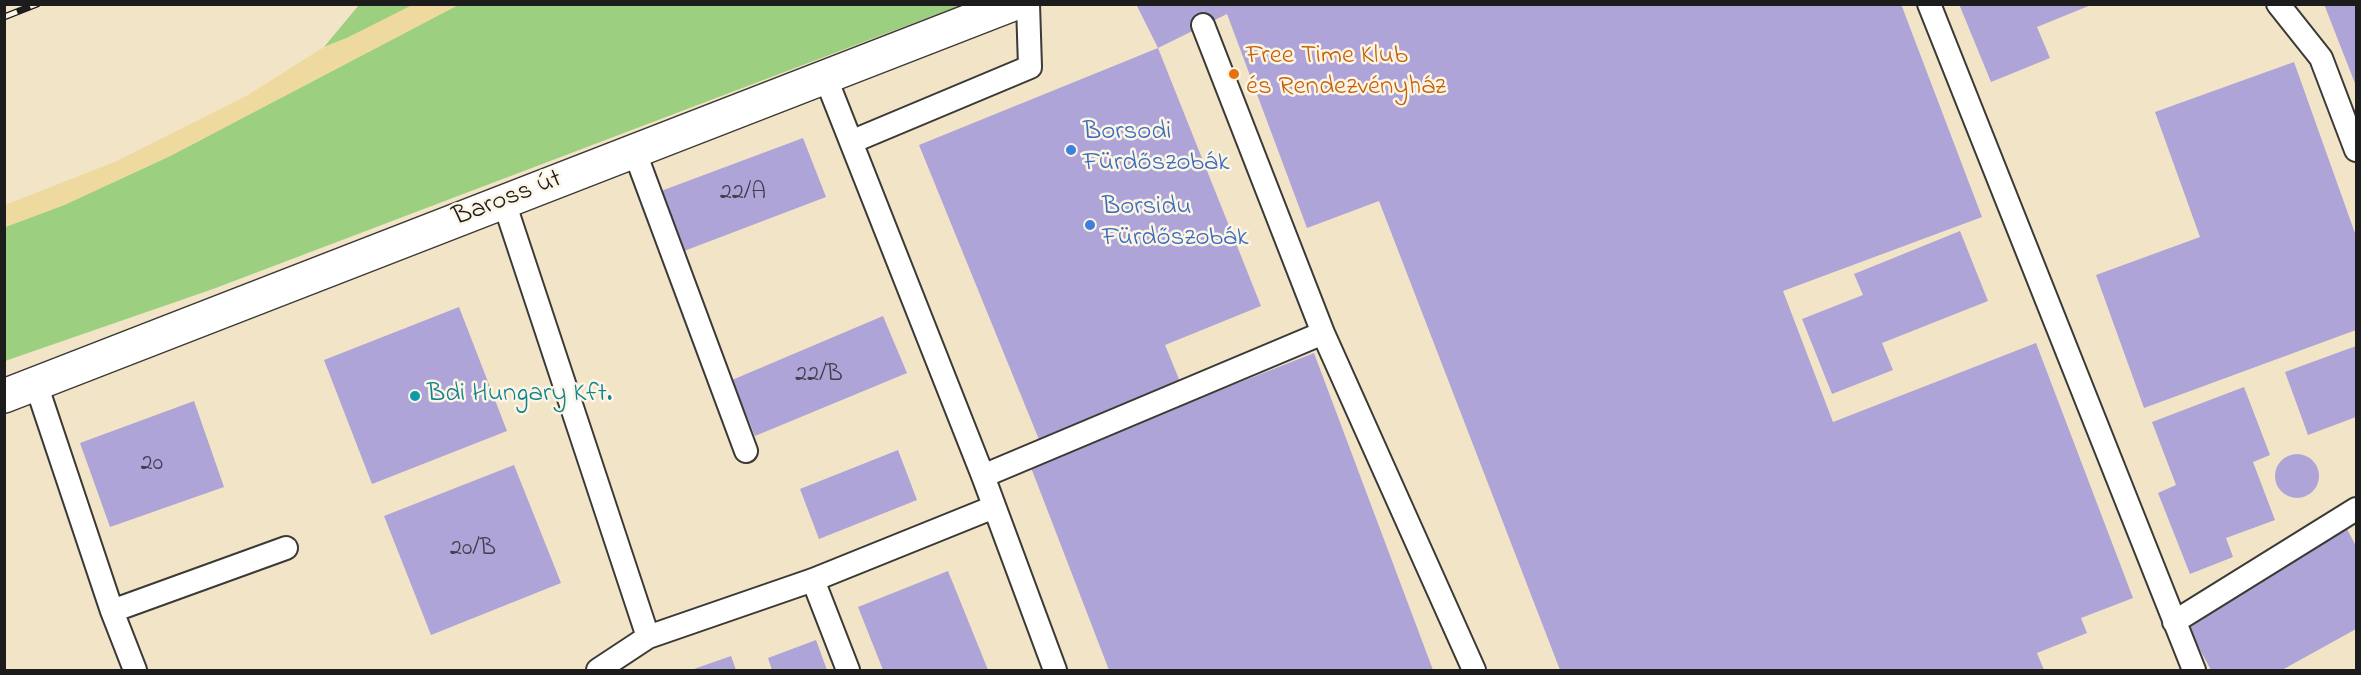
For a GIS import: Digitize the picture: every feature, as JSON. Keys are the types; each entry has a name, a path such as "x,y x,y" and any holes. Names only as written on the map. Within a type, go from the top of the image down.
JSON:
{"street":[{"name":"Baross út","path":"4,396 1013,4"}],"lane":[{"path":"851,142 1030,67 1028,4"},
{"path":"1929,4 2194,670"},
{"path":"2278,4 2321,58 2356,150"},
{"path":"1203,25 1323,333 1474,670"},
{"path":"825,76 983,476 1055,670"},
{"path":"634,150 746,451"},
{"path":"504,201 648,638"},
{"path":"983,476 1323,333"},
{"path":"36,384 111,611 135,670"},
{"path":"598,670 648,638 813,580 994,507"},
{"path":"2174,622 2356,509"},
{"path":"111,611 286,548"},
{"path":"813,580 848,670"}],"green space":[{"path":"359,5 414,5 324,47"},
{"path":"458,5 961,5 213,289 5,361 5,227 64,205 170,156"}],"sand":[{"path":"414,4 458,5 170,156 64,205 5,227 5,205 117,161 248,95 324,47"}],"building":[{"path":"1136,4 1901,4 1982,217 1783,291 1833,422 2036,343 2133,598 2081,618 2087,633 2037,653 2044,670 1560,670 1379,201 1307,228 1227,14 1158,48"},
{"path":"1959,4 2091,5 2037,27 2050,58 1991,82"},
{"path":"2324,4 2356,4 2356,86"},
{"name":"Borsidu Fürdőszobák","path":"1158,48 1261,306 1165,345 1181,384 1040,442 919,145"},
{"path":"2294,62 2356,236 2356,330 2144,408 2096,275 2200,237 2155,112"},
{"path":"803,138 826,197 684,251 661,191"},
{"path":"1960,231 1988,301 1882,343 1893,370 1832,394 1802,319 1863,295 1854,274"},
{"name":"Bdi Hungary Kft.","path":"459,307 507,431 372,484 324,360"},
{"path":"883,316 907,373 755,436 732,380"},
{"path":"2356,346 2356,417 2308,435 2285,372"},
{"path":"1314,353 1433,670 1109,670 1030,465"},
{"path":"2244,387 2270,455 2253,462 2275,520 2226,538 2233,557 2190,574 2158,493 2176,485 2152,422"},
{"path":"194,401 224,487 110,527 80,443"},
{"path":"898,450 917,500 819,539 800,489"},
{"path":"2297,454 2312,461 2319,476 2312,491 2297,498 2282,491 2275,476 2282,461"},
{"path":"514,465 561,583 431,635 384,516"},
{"path":"2347,529 2356,546 2356,629 2282,670 2211,670 2183,619"},
{"path":"948,571 988,670 883,670 858,607"},
{"path":"816,640 827,670 772,670 768,658"},
{"path":"731,656 736,670 691,670"}],"railway":[{"path":"4,17 37,4"}],"place":[{"name":"Free Time Klub és Rendezvényház","path":"1234,74"},
{"name":"Borsodi Fürdőszobák","path":"1071,150"},
{"name":"Borsidu Fürdőszobák","path":"1090,225"},
{"name":"Bdi Hungary Kft.","path":"415,396"}]}
